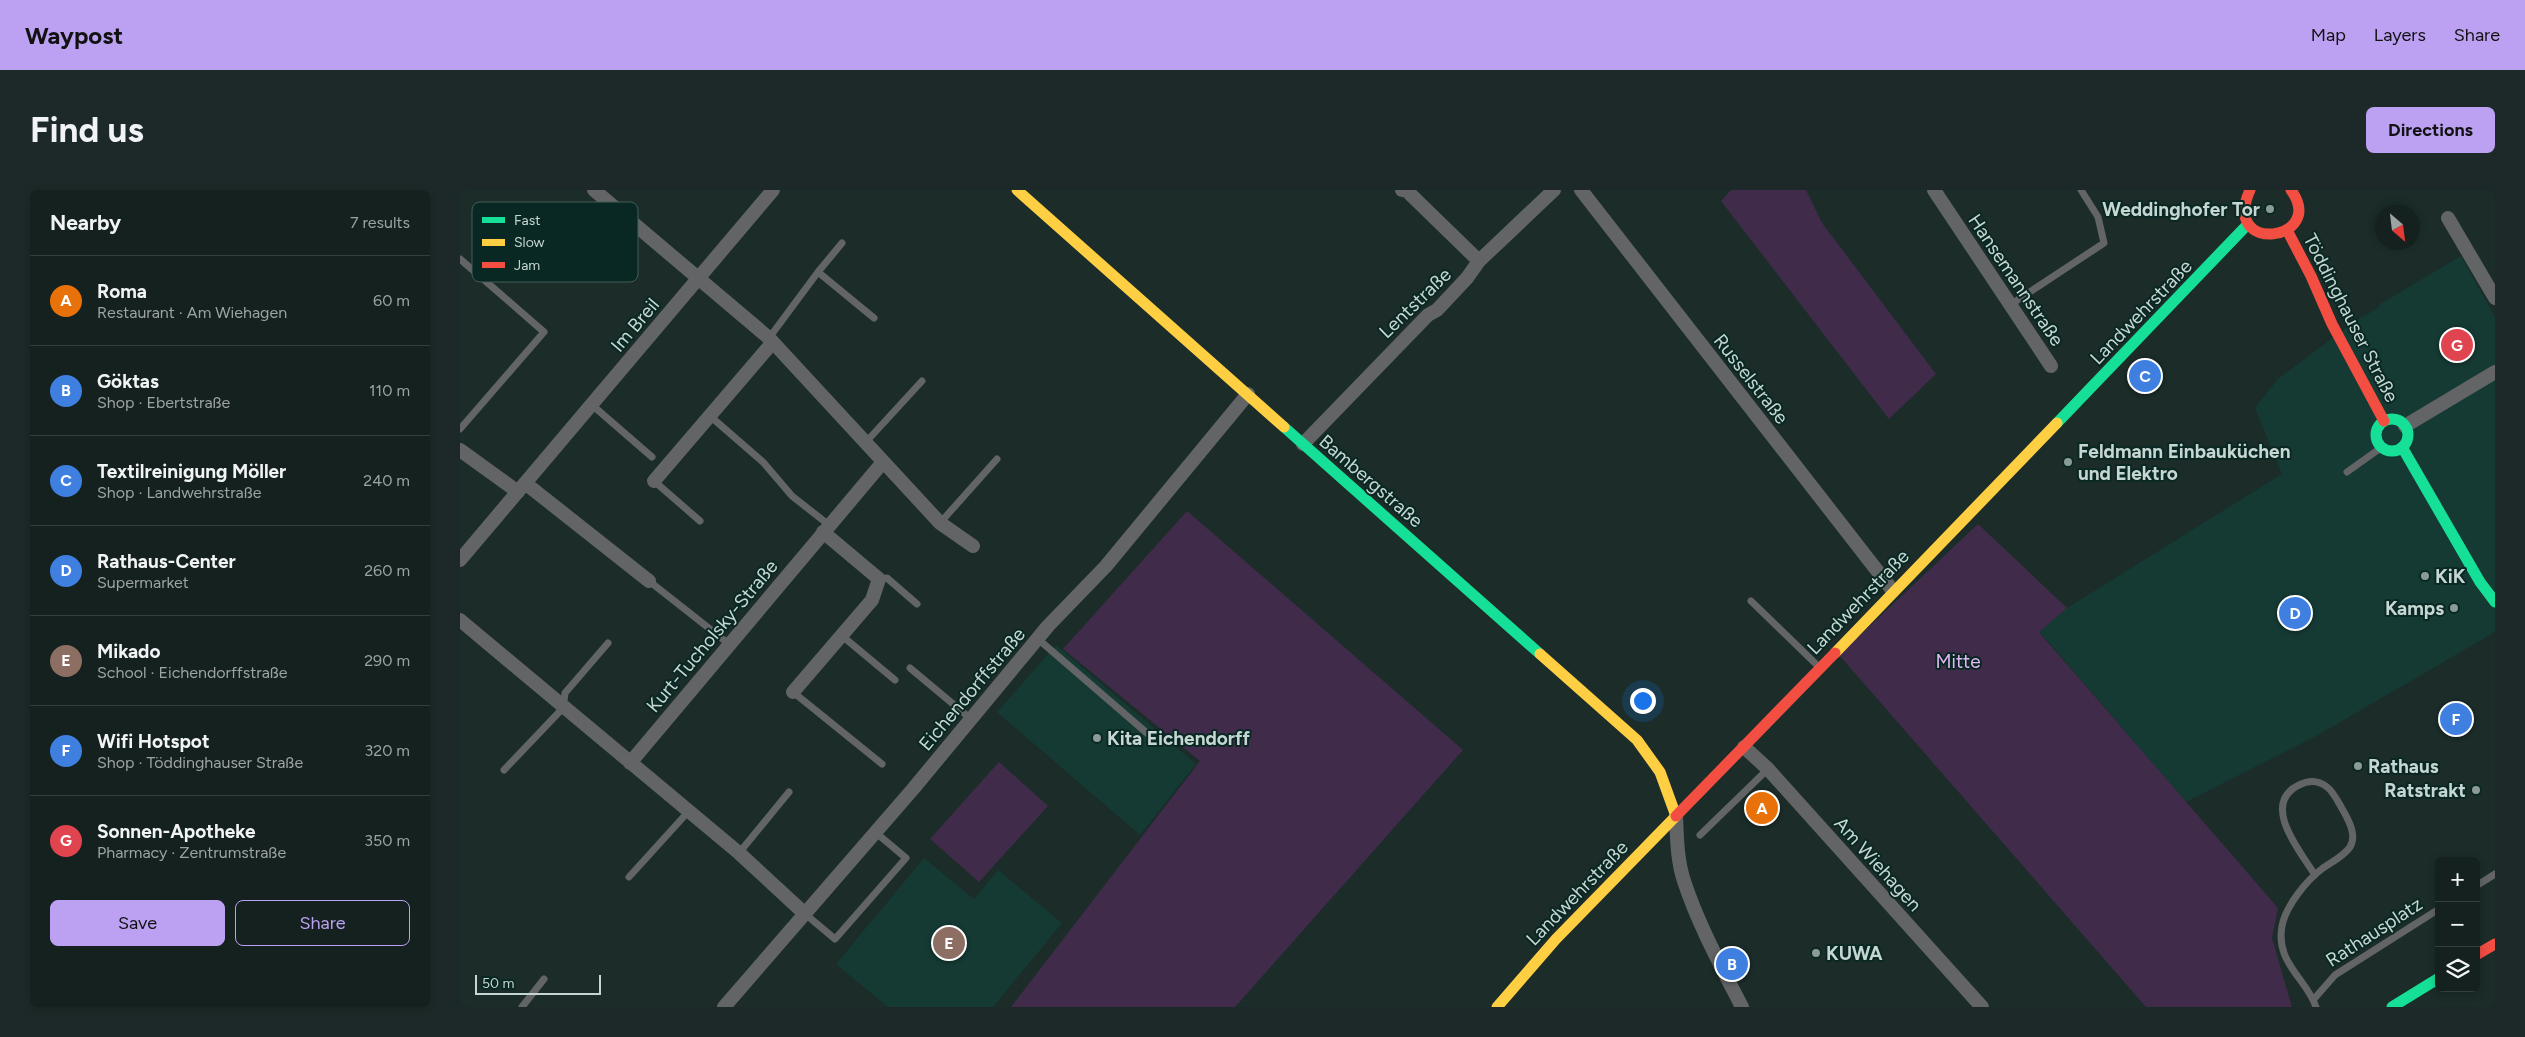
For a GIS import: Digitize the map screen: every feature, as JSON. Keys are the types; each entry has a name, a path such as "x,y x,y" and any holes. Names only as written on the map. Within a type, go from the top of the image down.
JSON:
{"street":[{"path":"594,190 609,202"},
{"name":"Im Breil","path":"460,560 773,190"},
{"name":"Bambergstraße","path":"1018,190 1638,740 1660,772 1676,816"},
{"path":"1402,190 1407,192 1478,261"},
{"name":"Lentstraße","path":"1303,444 1421,322 1437,310 1467,278 1478,261 1554,190"},
{"name":"Russelstraße","path":"1581,190 1893,591"},
{"name":"Hansemannstraße","path":"1934,190 2051,366"},
{"path":"2250,190 2243,204 2243,211 2248,224 2253,229 2267,235 2274,235 2287,230 2293,224 2298,208 2297,200 2291,190"},
{"path":"2448,218 2495,298"},
{"name":"Landwehrstraße","path":"1497,1007 1526,971 1600,891 1744,747 1893,591 2125,354 2248,224"},
{"path":"638,226 700,277 771,340 940,523 973,546"},
{"name":"Töddinghauser Straße","path":"2287,230 2311,276 2332,324 2384,421"},
{"path":"654,482 771,340"},
{"path":"2382,447 2392,451 2402,447 2408,435 2405,426 2495,372"},
{"name":"Eichendorffstraße","path":"724,1007 876,832 1038,639 1106,566 1248,394"},
{"name":"Töddinghauser Straße","path":"2384,421 2396,420 2405,426"},
{"name":"Töddinghauser Straße","path":"2382,447 2376,434 2384,421"},
{"path":"2402,447 2468,558 2480,582 2495,602"},
{"path":"460,450 522,488 649,582"},
{"name":"Kurt-Tucholsky-Straße","path":"630,764 883,462"},
{"path":"793,692 872,600 880,579 826,529"},
{"path":"2468,558 2495,585"},
{"path":"460,620 630,764 739,853 804,913"},
{"name":"Am Wiehagen","path":"1744,747 1768,770 1982,1007"},
{"path":"1676,816 1679,859 1684,880 1710,942 1742,1007"},
{"path":"2480,953 2495,944"},
{"path":"2392,1007 2435,980"}],"lane":[{"path":"2010,305 2104,243 2098,216 2081,190"},
{"path":"771,340 818,272 842,243"},
{"path":"460,259 472,269"},
{"path":"818,272 874,318"},
{"path":"460,430 544,332 486,282"},
{"path":"866,442 922,381"},
{"path":"592,405 652,457"},
{"path":"710,416 763,462 792,496 826,529"},
{"path":"2347,472 2382,447"},
{"path":"940,523 996,459"},
{"path":"654,482 700,521"},
{"path":"880,579 887,578 918,604"},
{"path":"649,582 729,644"},
{"path":"1751,601 1819,668"},
{"path":"841,635 895,680"},
{"path":"1038,639 1148,734"},
{"path":"504,770 563,708 565,693 608,643"},
{"path":"910,668 971,719"},
{"path":"793,692 882,764"},
{"path":"1700,834 1768,770"},
{"path":"2315,875 2282,819 2281,805 2287,794 2306,782 2318,781 2329,788 2350,822 2353,838 2350,847 2315,875 2289,908 2282,924 2281,938 2286,958 2295,976 2314,999 2316,1007"},
{"path":"739,853 789,792"},
{"path":"628,877 688,812"},
{"path":"804,913 835,939 906,858 876,832"},
{"path":"2480,883 2495,874"},
{"name":"Rathausplatz","path":"2314,999 2335,975 2435,911"},
{"path":"522,1007 544,979"}],"shaded area":[{"path":"2461,256 2495,317 2495,632 2318,735 2186,802 2039,631 2067,608 2282,474 2255,408 2278,379 2355,321 2378,308 2380,304"},
{"name":"Kita Eichendorff","path":"1056,645 1196,764 1140,835 997,712"},
{"path":"924,858 974,899 998,870 1062,923 993,1007 888,1007 836,964"}],"green space":[{"path":"1731,190 1806,190 1822,223 1936,374 1889,419 1721,201"},
{"path":"1187,511 1463,750 1235,1007 1011,1007 1200,761 1063,649"},
{"name":"Mitte","path":"1978,524 2067,608 2039,632 2278,908 2272,938 2292,1007 2146,1007 1839,655"},
{"path":"999,762 1048,806 979,882 930,839"}],"traffic: fast":[{"path":"2057,423 2248,224"},
{"path":"2392,419 2403,424 2408,435 2403,446 2392,451 2381,446 2376,435 2381,424 2392,419"},
{"path":"1284,427 1540,654"},
{"path":"2402,447 2480,582 2495,602"},
{"path":"2392,1007 2435,980"}],"traffic: slow":[{"path":"1017,190 1284,427"},
{"path":"1835,653 2057,423"},
{"path":"1540,654 1637,740 1660,772 1676,816"},
{"path":"1497,1007 1556,939 1676,816"}],"traffic: jam":[{"path":"2250,190 2245,211 2249,225 2260,232 2273,234 2286,230 2296,221 2299,207 2291,190"},
{"path":"2287,230 2311,276 2332,324 2384,421"},
{"path":"1676,816 1835,653"},
{"path":"2480,953 2495,944"}],"place":[{"name":"Weddinghofer Tor","path":"2270,209"},
{"name":"Sonnen-Apotheke","path":"2457,345"},
{"name":"Textilreinigung Möller","path":"2145,376"},
{"name":"Feldmann Einbauküchen und Elektro","path":"2068,462"},
{"name":"KiK","path":"2425,576"},
{"name":"Kamps","path":"2454,608"},
{"name":"Rathaus-Center","path":"2295,613"},
{"name":"Wifi Hotspot","path":"2456,719"},
{"name":"Kita Eichendorff","path":"1097,738"},
{"name":"Rathaus","path":"2358,766"},
{"name":"Ratstrakt","path":"2476,790"},
{"name":"Roma","path":"1762,808"},
{"name":"Mikado","path":"949,943"},
{"name":"KUWA","path":"1816,953"},
{"name":"Göktas","path":"1732,964"}]}
